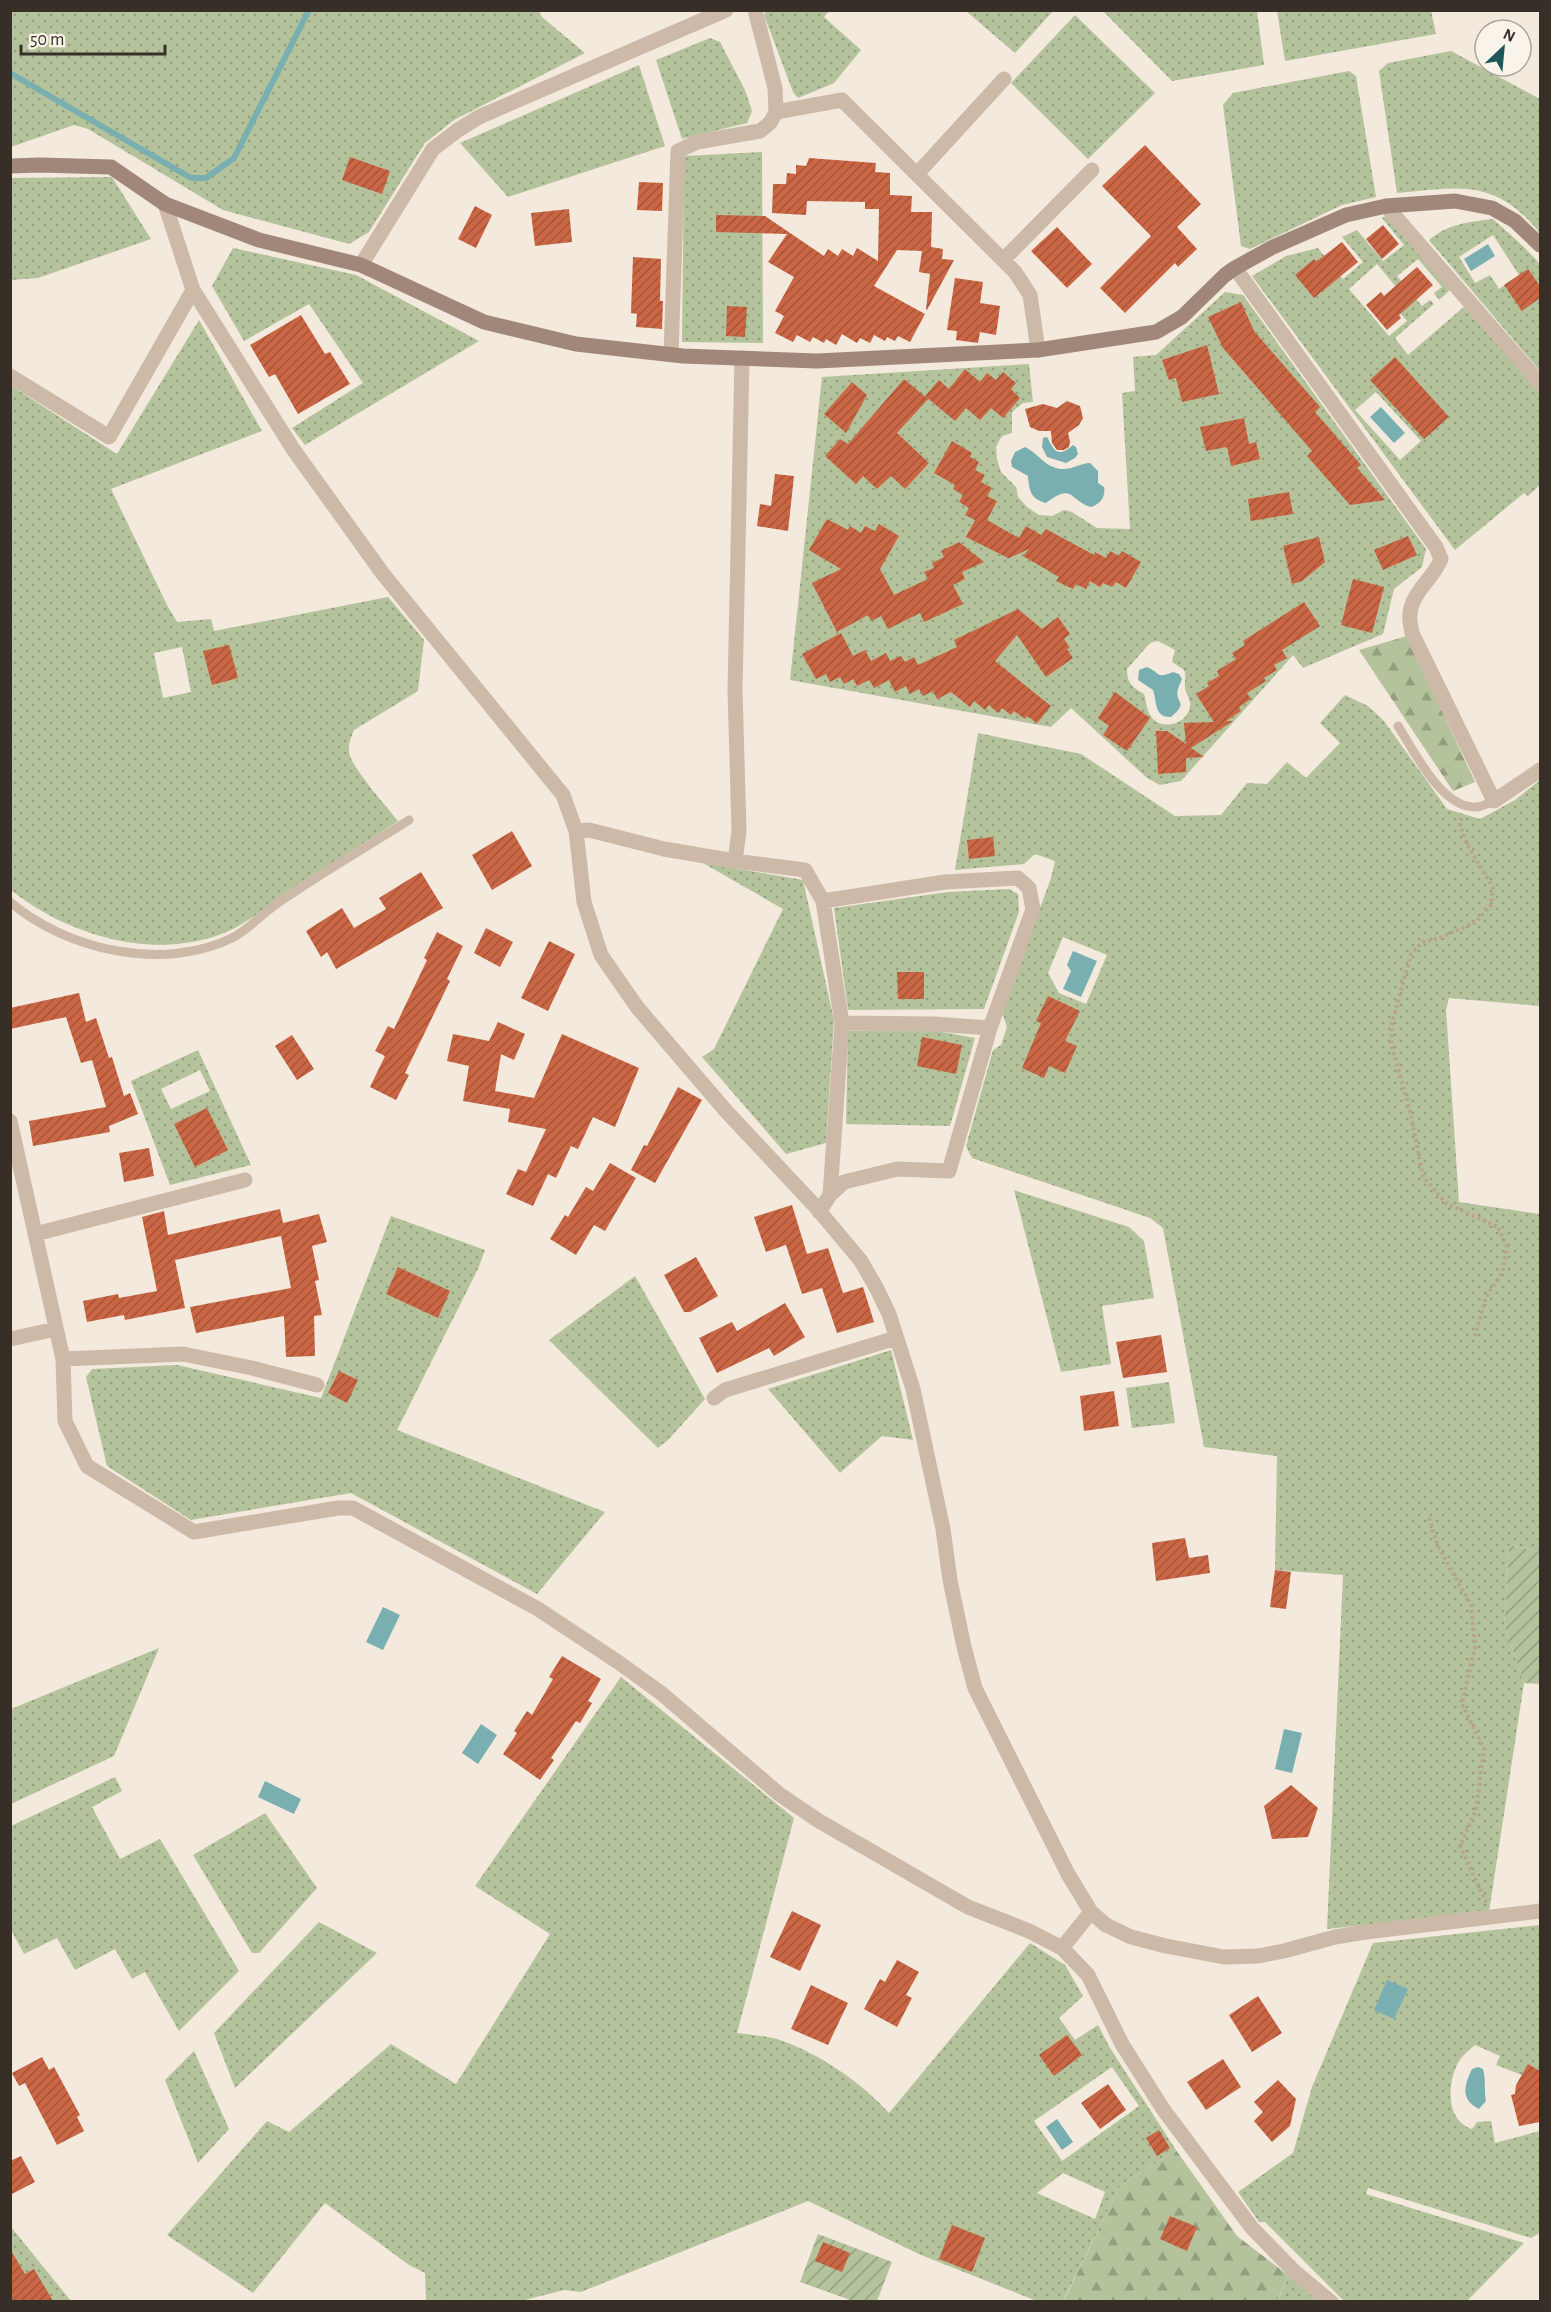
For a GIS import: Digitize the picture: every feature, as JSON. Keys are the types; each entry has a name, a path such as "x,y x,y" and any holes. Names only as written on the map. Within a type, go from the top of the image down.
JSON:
{"street":[{"path":"361,265 433,149 458,129 479,117 726,10"},
{"path":"671,354 678,150 697,142 760,131 770,123 776,112 776,88 755,10"},
{"path":"917,174 1004,79"},
{"path":"776,112 843,100 1015,272 1030,296 1038,350"},
{"path":"10,166 111,167 165,204 259,240 361,265 484,322 576,344 671,354 742,358 817,361 1038,350 1156,332 1182,317 1235,268 1346,215 1386,206 1455,201 1492,208 1515,221 1540,246"},
{"path":"1003,260 1092,170"},
{"path":"165,204 193,290 264,405 332,505 417,616 563,795 576,831 584,902 601,955 637,1007 670,1047 819,1212 861,1261 877,1288 889,1314 913,1389 944,1529 950,1580 975,1688 1063,1864 1091,1912 1106,1925 1131,1937 1224,1957 1258,1956 1284,1952 1335,1937 1540,1911"},
{"path":"1386,206 1540,383"},
{"path":"1235,268 1436,547 1441,559 1437,570 1419,592 1410,612 1412,633 1494,801 1540,770"},
{"path":"10,376 109,437 193,290"},
{"path":"735,861 739,831 735,690 742,358"},
{"path":"576,831 589,830 663,849 806,870 823,901 842,1023 830,1195"},
{"path":"819,1212 830,1195 844,1182 897,1169 950,1171 990,1028 1033,909 1029,888 1018,878 945,882 823,901"},
{"path":"842,1023 934,1024 990,1028"},
{"path":"10,1121 63,1359 65,1421 87,1466 194,1532 338,1508 353,1508 538,1609 609,1656 661,1693 779,1794 819,1821 968,1907 1029,1930 1062,1948 1088,1975 1122,2044 1162,2109 1251,2228 1295,2272 1331,2301"},
{"path":"35,1234 245,1180"},
{"path":"10,1339 56,1329"},
{"path":"714,1398 725,1390 896,1338"},
{"path":"63,1359 183,1354 252,1368 317,1385"},
{"path":"1062,1948 1091,1912"}],"lane":[{"path":"1398,726 1433,780 1451,799 1468,807 1479,807 1494,801"},
{"path":"10,902 57,931 100,948 146,955 195,951 234,936 276,904 409,820"}],"path":[{"path":"1468,807 1459,822 1467,844 1493,888 1491,905 1476,922 1437,939 1423,942 1411,954 1392,1023 1390,1043 1412,1115 1424,1177 1447,1204 1498,1227 1507,1247 1502,1273 1486,1297 1475,1336"},
{"path":"1429,1518 1438,1546 1471,1605 1475,1646 1462,1704 1484,1749 1476,1810 1460,1846 1485,1895 1490,1917"}],"green space":[{"path":"10,11 539,11 542,17 585,53 454,120 425,143 369,232 349,244 223,210 88,129 74,125 11,147"},
{"path":"766,11 829,11 824,17 861,50 834,83 798,98 793,92 764,15"},
{"path":"966,11 1053,11 1015,53"},
{"path":"1103,11 1257,11 1264,65 1172,81"},
{"path":"1277,11 1431,11 1436,34 1285,61"},
{"path":"1075,15 1155,93 1088,159 1011,83"},
{"path":"710,38 720,42 745,90 752,111 747,123 682,139 656,60"},
{"path":"1451,51 1473,63 1473,78 1501,78 1540,99 1540,233 1524,215 1508,203 1476,190 1440,189 1397,193 1379,71 1388,63"},
{"path":"639,65 665,146 508,197 460,143"},
{"path":"1349,71 1356,76 1376,197 1342,205 1250,249 1241,246 1223,105 1233,93"},
{"path":"762,152 763,343 682,342 684,156"},
{"path":"112,177 151,239 38,278 11,280 11,178"},
{"path":"1386,216 1450,290 1439,300 1434,293 1442,287 1418,259 1397,276 1422,306 1430,300 1434,304 1395,338 1408,355 1465,306 1540,392 1540,485 1528,496 1524,493 1455,550 1252,276 1286,256 1318,248 1343,279 1363,262 1342,237 1357,230 1383,261 1404,245 1382,218","holes":["1377,264 1397,288 1386,297 1407,321 1389,336 1349,289","1376,392 1421,441 1400,460 1355,410"]},
{"path":"1493,219 1540,264 1540,371 1429,240 1451,227","holes":["1493,235 1519,275 1499,289 1490,275 1475,283 1459,257"]},
{"path":"233,248 356,275 479,341 305,445 292,428 363,383 309,304 244,341 212,286"},
{"path":"1225,292 1243,295 1426,549 1422,567 1394,589 1383,634 1303,668 1293,655 1181,781 1160,785 1147,778 1071,708 1051,727 790,680 822,377 1029,364 1033,402 1023,403 1012,412 1012,433 1002,436 996,447 1001,472 1016,487 1018,497 1039,515 1052,516 1064,510 1072,512 1097,528 1130,529 1122,393 1135,391 1133,357 1156,355","holes":["1158,641 1175,650 1172,662 1184,670 1185,688 1190,706 1181,721 1164,724 1151,717 1144,694 1131,684 1127,669 1150,643"]},
{"path":"199,320 262,431 111,489 177,622 211,619 214,631 388,597 424,640 418,691 354,730 349,747 356,767 398,821 250,919 229,931 201,940 173,944 144,944 115,940 60,921 34,907 11,890 10,385 117,454","holes":["182,647 191,692 163,698 154,653"]},
{"path":"1407,636 1475,782 1453,791 1359,650"},
{"path":"1345,695 1368,706 1384,721 1447,809 1480,819 1515,800 1540,780 1540,1006 1449,998 1446,1010 1459,1202 1540,1214 1540,1552 1509,1545 1504,1625 1524,1683 1489,1912 1327,1929 1343,1575 1275,1570 1277,1456 1204,1447 1163,1228 1150,1218 972,1158 966,1146 993,1050 1001,1045 1007,1027 1002,1012 1051,878 1055,861 1035,854 1024,864 955,870 978,733 1081,754 1175,816 1221,815 1247,783 1267,784 1287,762 1306,778 1340,743 1320,723","holes":["1063,937 1107,955 1086,1004 1059,993 1048,973"]},
{"path":"703,863 803,880 834,1020 826,1143 786,1154 702,1057 714,1049 783,909"},
{"path":"1009,889 1018,894 1019,912 984,1009 848,1010 834,908 948,892"},
{"path":"931,1030 975,1038 950,1126 846,1124 848,1031"},
{"path":"198,1050 251,1165 170,1185 131,1081","holes":["200,1070 210,1091 171,1109 161,1089"]},
{"path":"1014,1190 1129,1227 1144,1241 1154,1298 1102,1306 1111,1364 1061,1372"},
{"path":"391,1216 485,1250 478,1269 397,1430 605,1512 537,1594 351,1493 191,1520 107,1466 86,1377 92,1369 177,1365 321,1398"},
{"path":"635,1276 705,1399 658,1448 549,1340"},
{"path":"891,1350 913,1440 882,1436 840,1473 768,1389"},
{"path":"1169,1382 1175,1423 1132,1428 1126,1388"},
{"path":"1509,1545 1540,1552 1540,1684 1524,1683 1504,1625"},
{"path":"159,1648 114,1756 11,1804 11,1709"},
{"path":"621,1677 794,1818 737,2033 778,2039 812,2054 854,2081 889,2113 1030,1943 1065,1965 1083,1996 1059,2018 1075,2040 1098,2025 1110,2048 1176,2150 1120,2186 1063,2301 1037,2301 921,2255 808,2201 581,2292 564,2290 521,2301 426,2301 425,2273 409,2265 325,2203 253,2293 167,2235 267,2121 289,2132 391,2044 456,2084 550,1934 475,1886","holes":["1112,2067 1139,2106 1062,2161 1034,2121","1063,2173 1105,2192 1095,2219 1037,2193"]},
{"path":"115,1777 122,1791 92,1807 120,1859 160,1839 239,1971 179,2031 145,1972 132,1979 115,1949 75,1970 57,1938 24,1954 11,1930 11,1826"},
{"path":"265,1813 317,1888 259,1953 252,1953 193,1855"},
{"path":"319,1922 377,1953 235,2088 214,2033"},
{"path":"1540,1925 1540,2082 1496,2065 1500,2056 1475,2045 1457,2064 1451,2084 1451,2103 1458,2119 1472,2129 1477,2122 1491,2121 1495,2143 1540,2131 1540,2233 1531,2238 1368,2188 1366,2194 1524,2243 1467,2301 1344,2301 1265,2222 1259,2222 1238,2192 1293,2153 1312,2087 1373,1943"},
{"path":"194,2051 229,2129 198,2163 165,2080"},
{"path":"1176,2150 1237,2236 1288,2275 1277,2301 1063,2302 1120,2186"},
{"path":"11,2227 71,2301 11,2301"},
{"path":"818,2234 892,2262 877,2301 853,2301 800,2282"},
{"path":"1288,2275 1318,2301 1277,2302"}],"water":[{"path":"1488,244 1495,256 1471,271 1464,259"},
{"path":"1381,407 1405,433 1394,443 1370,417"},
{"path":"1047,437 1057,451 1063,451 1073,445 1078,454 1066,463 1047,457 1042,447 1043,438"},
{"path":"1025,447 1056,468 1072,468 1090,463 1098,471 1098,483 1104,487 1102,500 1091,507 1066,493 1046,503 1034,497 1030,490 1028,476 1012,467 1011,461 1015,452"},
{"path":"1147,667 1161,675 1173,672 1179,674 1182,679 1177,694 1181,705 1171,717 1166,717 1159,712 1153,690 1138,680 1139,670"},
{"path":"1073,951 1097,961 1081,997 1063,989 1071,971 1067,965"},
{"path":"383,1607 400,1615 383,1650 366,1642"},
{"path":"481,1724 497,1735 478,1764 462,1753"},
{"path":"1284,1729 1302,1733 1292,1773 1275,1769"},
{"path":"265,1781 301,1799 294,1814 258,1797"},
{"path":"1387,1980 1408,1989 1394,2019 1374,2010"},
{"path":"1478,2067 1483,2069 1484,2073 1486,2101 1479,2109 1469,2101 1465,2092 1472,2069"},
{"path":"1057,2119 1073,2142 1062,2150 1046,2127"}],"building":[{"path":"1145,145 1201,204 1177,227 1197,249 1178,267 1175,263 1125,313 1100,288 1151,236 1102,186"},
{"path":"350,157 390,171 382,194 342,180"},
{"path":"809,158 876,163 875,172 890,173 890,195 912,196 911,212 932,212 931,247 943,249 942,259 954,260 927,310 930,274 919,272 922,251 897,250 874,286 925,314 910,342 898,336 895,341 887,337 885,341 874,335 870,343 860,338 857,343 842,334 836,345 826,339 824,343 813,337 810,342 797,335 793,342 775,333 784,316 775,311 794,277 768,262 787,234 716,232 716,215 765,216 824,256 828,249 838,256 842,249 853,256 857,248 878,261 879,209 865,209 865,202 807,201 806,215 772,213 773,184 786,184 787,173 796,174 796,165 806,166"},
{"path":"639,182 663,183 662,211 637,210"},
{"path":"475,206 492,215 476,248 458,239"},
{"path":"569,209 572,242 535,246 531,213"},
{"path":"1383,225 1399,244 1382,259 1366,239"},
{"path":"1057,227 1092,264 1067,288 1031,251"},
{"path":"1342,242 1358,262 1314,298 1295,275 1314,259 1316,262"},
{"path":"633,257 661,259 662,329 636,327 637,314 631,313"},
{"path":"1417,267 1433,285 1399,315 1401,318 1387,330 1366,305 1381,292 1384,296"},
{"path":"1528,269 1540,286 1540,298 1522,311 1504,285"},
{"path":"955,278 983,282 980,303 1000,306 996,335 980,332 978,343 956,340 957,331 947,330"},
{"path":"1241,302 1254,331 1320,407 1315,412 1361,465 1357,468 1385,500 1350,505 1307,456 1312,451 1223,348 1208,317"},
{"path":"727,306 747,307 745,337 726,336"},
{"path":"301,315 325,354 330,352 350,384 298,414 275,374 269,377 250,345"},
{"path":"1207,345 1219,394 1182,402 1176,378 1169,380 1162,360"},
{"path":"1395,357 1449,417 1424,439 1370,380"},
{"path":"965,369 980,382 987,373 996,380 1003,372 1016,383 1011,389 1020,398 1003,418 991,408 980,420 966,408 955,421 925,396 939,380 949,389"},
{"path":"904,379 928,399 897,433 929,463 905,489 891,476 877,489 863,476 856,484 825,456 840,439 848,444"},
{"path":"852,382 867,395 846,433 824,414"},
{"path":"1067,401 1080,406 1083,418 1079,425 1068,433 1069,447 1057,450 1052,443 1051,431 1039,431 1030,427 1025,409 1043,404 1057,408"},
{"path":"1244,418 1249,444 1256,442 1260,459 1231,466 1227,447 1206,451 1200,427"},
{"path":"952,441 972,453 970,457 979,462 975,470 985,475 981,482 992,488 987,496 997,501 987,520 1019,538 1026,526 1041,535 1046,529 1094,555 1095,552 1106,558 1110,551 1119,556 1122,551 1141,562 1126,588 1116,582 1112,587 1103,583 1100,587 1090,581 1086,589 1076,584 1073,589 1056,581 1059,577 1023,556 1029,549 1007,559 966,537 975,520 965,515 969,508 959,502 963,495 953,489 955,485 934,473"},
{"path":"775,474 794,476 788,531 757,526 760,504 771,506"},
{"path":"1289,492 1293,514 1251,521 1248,499"},
{"path":"827,519 848,530 850,526 861,533 865,526 875,531 879,524 899,536 880,569 894,595 928,579 924,572 934,568 932,563 944,557 941,551 959,542 984,562 962,572 965,579 953,585 963,604 924,622 920,613 888,629 881,616 871,621 868,615 837,632 812,583 841,569 809,550"},
{"path":"1408,536 1417,555 1383,570 1374,550"},
{"path":"1319,537 1325,562 1302,581 1292,584 1283,546"},
{"path":"1353,579 1384,587 1372,633 1341,625"},
{"path":"1304,602 1320,626 1282,650 1287,658 1274,665 1277,670 1264,678 1266,681 1247,693 1251,699 1239,707 1241,711 1226,721 1233,721 1191,748 1204,757 1186,758 1186,772 1158,774 1156,731 1167,731 1186,744 1184,723 1214,722 1196,694 1209,686 1207,683 1219,676 1217,671 1236,659 1232,653 1245,645 1243,641"},
{"path":"1018,609 1042,629 1058,617 1070,634 1064,639 1073,658 1046,677 1017,635 995,661 1051,706 1037,723 1027,716 1025,719 1014,711 1011,715 1002,708 998,713 989,705 985,710 974,701 970,707 951,692 937,699 933,691 923,696 919,689 910,694 906,686 895,692 889,680 874,688 869,680 857,686 853,679 844,684 840,677 830,682 826,674 816,679 802,654 841,633 853,656 865,650 871,661 886,653 890,661 901,656 905,662 914,657 918,665 957,647 954,640"},
{"path":"229,645 238,678 212,685 203,651"},
{"path":"1115,692 1150,718 1127,751 1103,735 1109,726 1098,718"},
{"path":"512,831 532,866 492,890 472,855"},
{"path":"993,837 995,856 969,859 967,840"},
{"path":"421,872 443,908 336,969 327,952 321,957 306,931 342,908 354,928 386,909 379,898"},
{"path":"486,928 513,942 500,967 474,953"},
{"path":"437,932 463,946 447,979 450,981 405,1073 409,1075 396,1100 370,1087 385,1056 375,1051 388,1026 394,1029 427,960 424,958"},
{"path":"549,941 575,954 548,1011 521,998"},
{"path":"897,972 924,972 924,999 898,999"},
{"path":"79,993 86,1022 96,1018 109,1058 112,1057 124,1096 130,1093 138,1114 109,1126 110,1132 33,1146 29,1121 106,1107 92,1060 81,1063 66,1017 10,1029 10,1008"},
{"path":"1048,996 1080,1011 1065,1041 1077,1046 1065,1073 1049,1066 1044,1078 1022,1068 1041,1023 1036,1021"},
{"path":"498,1022 525,1034 514,1060 501,1054 495,1091 534,1098 562,1034 639,1068 615,1127 593,1117 578,1149 571,1146 556,1178 548,1174 533,1206 506,1194 518,1169 526,1172 546,1129 508,1122 510,1109 463,1101 469,1066 447,1061 453,1034 489,1041"},
{"path":"292,1035 314,1069 297,1080 275,1046"},
{"path":"922,1037 962,1045 956,1074 917,1066"},
{"path":"678,1087 702,1100 655,1183 631,1170 644,1145 647,1146"},
{"path":"207,1108 228,1150 195,1167 174,1124"},
{"path":"149,1148 154,1176 124,1182 119,1153"},
{"path":"610,1163 636,1178 605,1231 594,1225 576,1255 550,1239 565,1215 568,1217 586,1187 593,1191"},
{"path":"792,1205 807,1254 828,1248 843,1293 863,1287 874,1322 837,1333 822,1288 802,1294 786,1245 766,1252 754,1217"},
{"path":"280,1209 283,1223 319,1214 327,1242 312,1246 319,1280 315,1281 322,1315 314,1316 315,1356 286,1357 284,1316 196,1333 190,1307 291,1288 281,1236 175,1260 185,1308 125,1320 124,1315 87,1322 83,1301 118,1294 119,1298 157,1291 142,1217 164,1211 168,1235"},
{"path":"696,1257 718,1296 690,1312 684,1312 664,1275"},
{"path":"398,1267 450,1291 438,1318 386,1294"},
{"path":"785,1303 805,1337 774,1356 769,1348 717,1373 699,1338 732,1322 737,1331"},
{"path":"1161,1335 1167,1372 1123,1378 1116,1342"},
{"path":"339,1371 358,1380 347,1403 328,1393"},
{"path":"1114,1391 1119,1426 1084,1431 1080,1396"},
{"path":"1185,1538 1189,1558 1208,1555 1210,1573 1156,1581 1152,1543"},
{"path":"1275,1570 1291,1572 1286,1609 1270,1607"},
{"path":"562,1656 601,1679 588,1701 592,1703 580,1723 576,1721 551,1758 554,1760 540,1780 503,1754 517,1733 514,1731 527,1711 532,1715 553,1679 549,1677"},
{"path":"1291,1785 1318,1808 1308,1837 1272,1839 1264,1806"},
{"path":"792,1911 821,1925 800,1971 770,1957"},
{"path":"897,1960 919,1972 906,1995 912,1998 897,2027 864,2009 880,1979 885,1982"},
{"path":"811,1985 848,2003 828,2045 791,2029"},
{"path":"1258,1996 1282,2033 1252,2052 1229,2015"},
{"path":"1067,2035 1082,2055 1054,2076 1039,2055"},
{"path":"42,2057 49,2070 54,2067 80,2115 77,2117 84,2131 57,2145 25,2083 19,2086 12,2073"},
{"path":"1223,2059 1241,2087 1206,2110 1187,2082"},
{"path":"1528,2064 1540,2071 1540,2122 1519,2126 1511,2095 1515,2094 1516,2085"},
{"path":"1278,2080 1296,2099 1290,2126 1272,2142 1254,2121 1263,2112 1254,2102"},
{"path":"1108,2084 1126,2110 1100,2129 1081,2103"},
{"path":"1159,2130 1170,2148 1157,2156 1146,2138"},
{"path":"21,2156 35,2182 10,2195 10,2161"},
{"path":"1170,2216 1197,2227 1187,2251 1160,2239"},
{"path":"952,2225 985,2238 972,2272 939,2259"},
{"path":"823,2242 850,2253 842,2272 815,2261"},
{"path":"10,2249 25,2274 34,2269 53,2301 10,2301"}],"waterway":[{"path":"10,73 191,178 206,178 234,158 309,10"}]}
